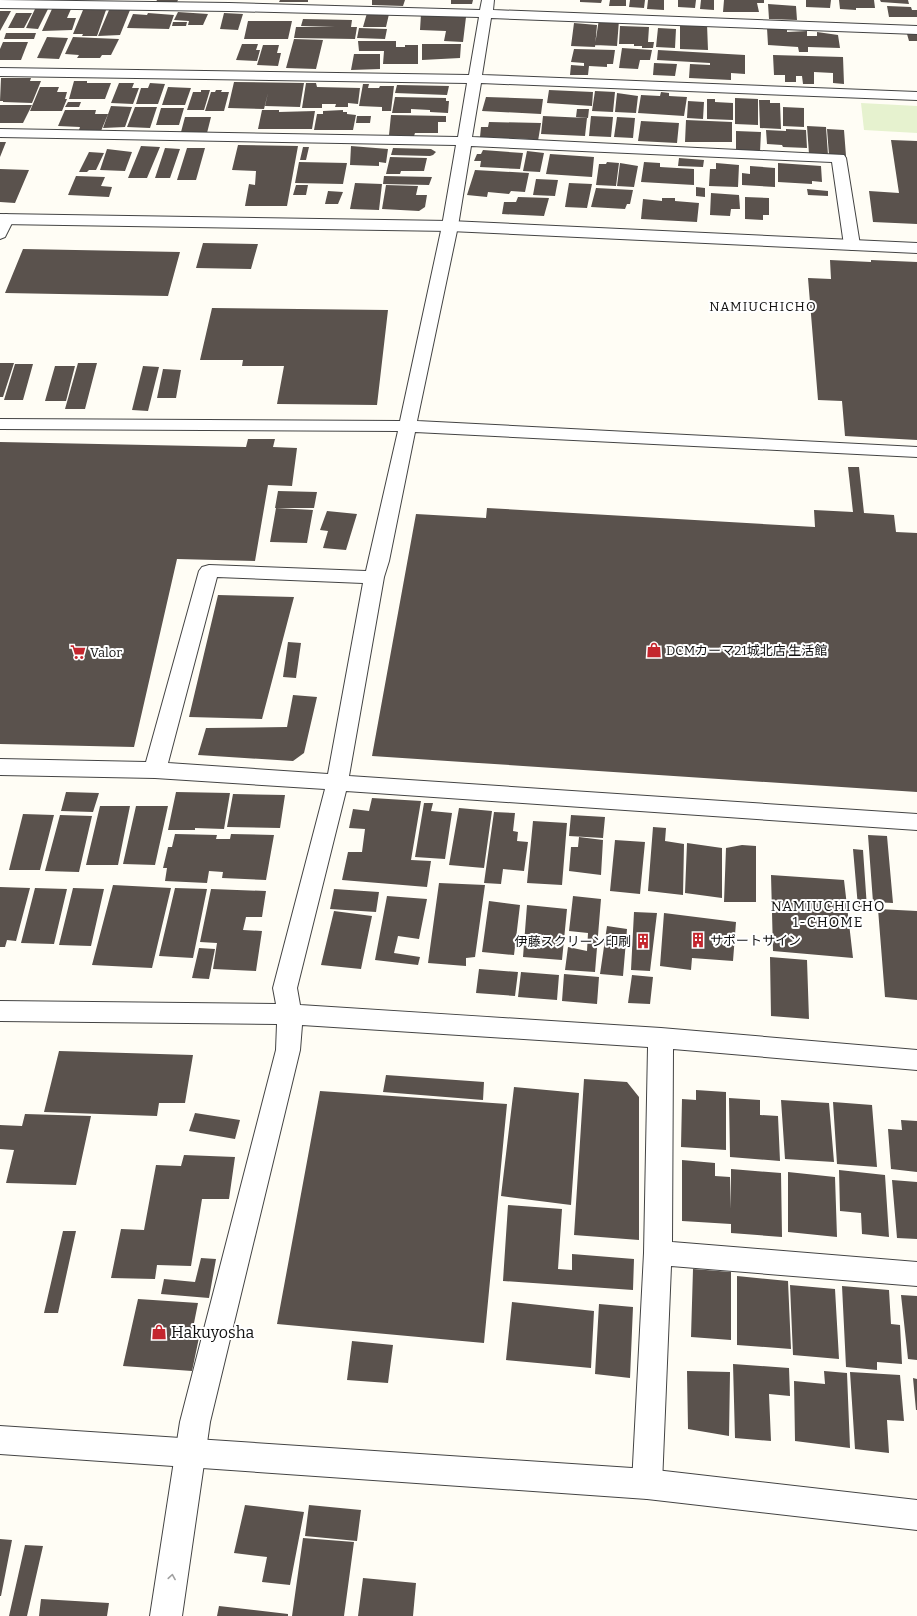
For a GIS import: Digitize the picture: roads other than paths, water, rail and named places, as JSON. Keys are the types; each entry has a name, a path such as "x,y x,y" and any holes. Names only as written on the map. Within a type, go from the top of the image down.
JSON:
{"street":[{"path":"0,4 486,7 917,30"},
{"path":"166,1616 195,1422 288,1050 290,1014 285,988 337,783 374,577 379,561 450,226 486,7"},
{"path":"0,72 473,79 917,96"},
{"path":"0,133 464,141 839,158 852,245"},
{"path":"0,234 3,219 450,226 917,248"},
{"path":"0,424 407,426 917,452"},
{"path":"154,770 209,571 374,577"},
{"path":"0,766 154,770 917,822"},
{"path":"0,1011 290,1014 660,1038 917,1060"},
{"path":"646,1484 658,1253 660,1038"},
{"path":"658,1253 917,1274"},
{"path":"0,1440 646,1484 917,1515"}],"place":[{"name":"DCMカーマ21城北店 生活館","path":"654,650"},
{"name":"Valor","path":"78,652"},
{"name":"サポートサイン","path":"698,940"},
{"name":"伊藤スクリーン印刷","path":"643,941"},
{"name":"Hakuyosha","path":"159,1332"}],"district":[{"name":"NAMIUCHICHO","path":"763,306"},
{"name":"NAMIUCHICHO 1-CHOME","path":"828,914"}]}
